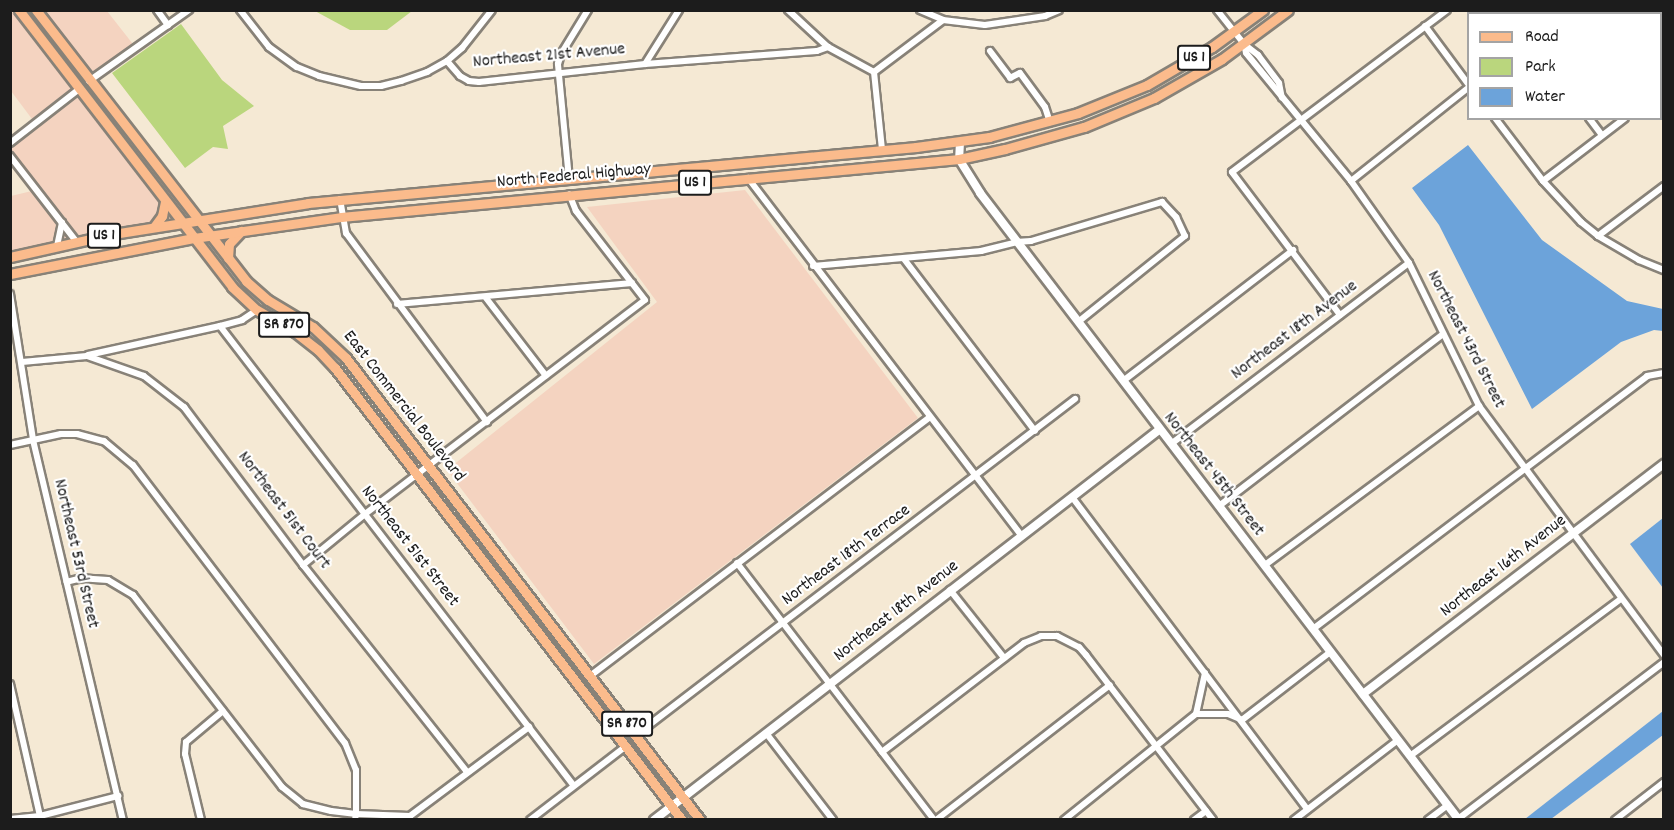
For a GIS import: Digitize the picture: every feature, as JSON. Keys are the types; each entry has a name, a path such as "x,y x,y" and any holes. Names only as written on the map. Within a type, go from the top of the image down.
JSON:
{"main road":[{"name":"East Commercial Boulevard","path":"19,10 232,287 257,310 295,332 335,367 682,819"},
{"name":"East Commercial Boulevard","path":"36,10 89,81 256,291 314,327 336,347 699,819"},
{"name":"North Federal Highway","path":"10,257 76,241 181,221 340,199 960,142 1050,122 1108,102 1168,73 1263,10"},
{"name":"North Federal Highway","path":"10,274 210,235 341,217 457,204 959,159 1052,138 1114,116 1178,86 1244,44 1288,10"},
{"path":"68,75 81,81 89,81"},
{"path":"864,167 882,150"},
{"path":"569,194 575,188 598,176"},
{"path":"539,197 562,186 569,179"},
{"path":"457,204 468,196 473,188"},
{"path":"154,226 162,216 165,202"},
{"path":"228,258 229,244 241,231"},
{"path":"515,601 530,611 541,612"}],"street":[{"path":"157,10 168,25"},
{"path":"89,81 189,10"},
{"name":"Northeast 21st Avenue","path":"240,10 269,46 297,68 361,86 381,86 428,72 447,61 469,81 559,75 645,64 817,51 828,47"},
{"path":"447,61 462,48 492,10"},
{"path":"569,179 559,75 561,54 588,10"},
{"path":"645,64 679,10"},
{"path":"788,10 828,47 874,72"},
{"path":"920,10 944,20 985,25 1045,16 1059,10"},
{"name":"Northeast 43rd Street","path":"1217,10 1244,44 1246,53 1351,181 1409,263 1442,335 1479,406 1571,534 1664,655"},
{"path":"1340,315 1232,172 1447,10"},
{"path":"874,72 944,20"},
{"path":"1425,26 1467,85"},
{"path":"990,51 1010,78 1020,73 1045,107 1050,122"},
{"path":"874,72 882,150"},
{"path":"1351,181 1467,87"},
{"path":"10,143 79,89"},
{"path":"1108,102 1114,116"},
{"path":"1497,120 1566,208 1598,236 1639,260 1664,270"},
{"path":"1591,120 1602,135"},
{"path":"1543,181 1621,120"},
{"path":"959,159 960,142"},
{"path":"10,156 76,241"},
{"name":"Northeast 45th Street","path":"959,159 980,193 1016,242 1458,819"},
{"path":"748,178 813,266 1021,535"},
{"path":"1598,236 1664,186"},
{"path":"303,565 365,514 645,300 576,211 569,194"},
{"path":"340,199 341,217 346,233 487,422"},
{"path":"813,266 981,251 1016,242 1031,241 1162,202 1176,217 1185,236 1078,322"},
{"path":"57,246 62,223"},
{"path":"1123,381 1293,250"},
{"path":"904,259 1035,432"},
{"name":"Northeast 18th Avenue","path":"1171,444 1409,263"},
{"path":"397,304 486,298 633,283"},
{"name":"Northeast 53rd Street","path":"10,294 33,440 123,819"},
{"path":"486,298 546,376"},
{"path":"87,356 220,326 242,320 257,310"},
{"name":"Northeast 51st Street","path":"220,326 574,786"},
{"path":"1219,506 1442,335"},
{"name":"Northeast 51st Court","path":"22,362 87,356 144,376 184,407 303,565 467,772"},
{"path":"1313,629 1647,376 1664,373"},
{"name":"Northeast 18th Terrace","path":"636,735 1035,432 1075,399"},
{"path":"1265,565 1479,406"},
{"path":"590,676 930,417"},
{"name":"Northeast 18th Avenue","path":"654,819 1159,430"},
{"path":"10,445 61,434 91,436 117,450 133,465 345,743 356,770 355,817"},
{"name":"Northeast 16th Avenue","path":"1363,694 1664,464"},
{"path":"1071,497 1242,720 1307,809"},
{"path":"737,563 935,819 1110,686"},
{"path":"66,582 82,578 108,580 133,596 292,797 315,808 355,817 410,816 529,727"},
{"path":"950,590 1004,658"},
{"path":"1410,756 1622,599"},
{"path":"882,752 1024,643 1041,636 1057,636 1079,647 1213,819"},
{"path":"1242,720 1329,653"},
{"path":"1458,819 1664,662"},
{"path":"1196,714 1205,673"},
{"path":"10,684 41,818"},
{"path":"201,819 184,754 186,742 224,711"},
{"path":"1064,819 1196,714 1228,714 1242,720"},
{"path":"766,733 833,819"},
{"path":"1294,819 1398,740"},
{"path":"531,819 626,746"},
{"path":"1615,819 1664,782"},
{"path":"10,819 41,818 118,796"},
{"path":"1428,819 1448,805"},
{"path":"1194,819 1206,811"}],"shaded area":[{"path":"11,11 107,11 136,48 79,88 182,222 11,257 11,196 36,190 11,156 11,142 35,123 11,91"},
{"path":"745,190 918,418 594,664 447,470 657,302 587,207"}],"green space":[{"path":"412,10 387,30 350,30 315,11"},
{"path":"181,24 222,80 254,106 223,126 228,149 213,147 185,168 112,73"}],"water":[{"path":"1468,145 1542,240 1627,301 1663,309 1663,331 1654,330 1621,342 1532,409 1439,225 1412,188"},
{"path":"1663,518 1663,588 1630,544"},
{"path":"1663,711 1663,735 1551,819 1525,819"}]}
